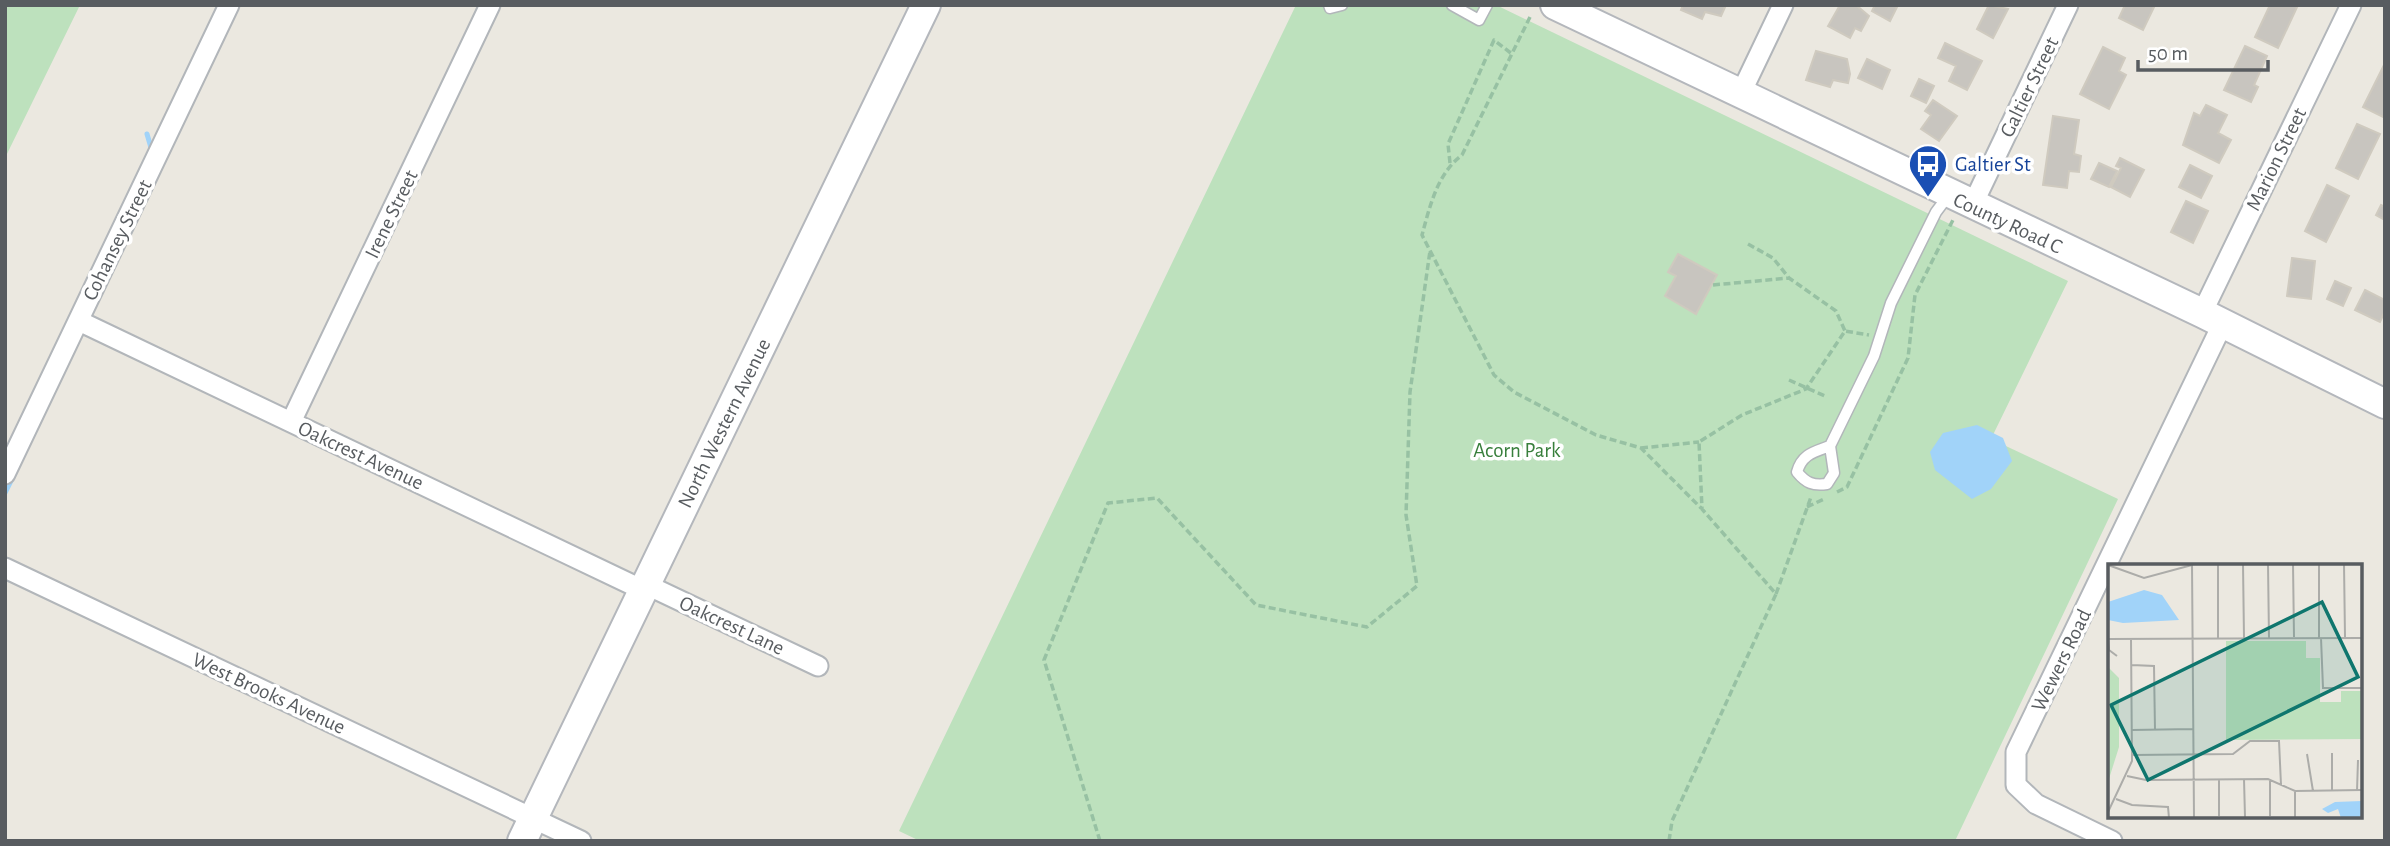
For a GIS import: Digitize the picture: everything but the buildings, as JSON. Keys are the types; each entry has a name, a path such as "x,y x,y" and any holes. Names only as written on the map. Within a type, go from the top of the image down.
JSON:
{"street":[{"name":"Cohansey Street","path":"5,474 229,5"},
{"name":"Irene Street","path":"291,422 490,5"},
{"name":"North Western Avenue","path":"527,829 926,5"},
{"path":"1740,95 1783,5"},
{"name":"Galtier Street","path":"1958,206 2068,5"},
{"name":"Marion Street","path":"2212,318 2351,5"},
{"name":"County Road C","path":"1542,11 1740,95 1958,206 2212,318 2385,404"},
{"name":"Wewers Road","path":"2112,841 2036,804 2016,785 2016,752 2212,318"},
{"name":"Oakcrest Avenue","path":"79,321 644,587"},
{"name":"West Brooks Avenue","path":"5,568 527,829 582,841"},
{"name":"Oakcrest Lane","path":"644,587 818,666"}],"lane":[{"path":"1329,5 1330,8 1342,5"},
{"path":"1452,5 1479,20 1487,5"},
{"path":"1830,446 1808,454 1800,461 1797,472 1804,481 1815,486 1827,484 1834,473 1830,446 1874,356 1891,303 1936,212 1958,206"}],"path":[{"path":"1542,11 1512,54 1462,155 1450,164 1431,201 1422,235 1494,375 1514,392 1596,435 1641,448 1699,442 1742,415 1806,389 1845,331"},
{"path":"1450,164 1448,144 1494,40 1512,54"},
{"path":"1807,508 1847,487 1908,358 1915,295 1958,206"},
{"path":"1748,244 1773,258 1789,278 1836,311 1845,331"},
{"path":"1100,841 1044,660 1108,503 1157,498 1256,605 1367,627 1416,586 1406,515 1410,392 1430,251"},
{"path":"1713,285 1789,278"},
{"path":"1845,331 1879,337"},
{"path":"1789,380 1825,396"},
{"path":"1699,442 1702,509"},
{"path":"1641,448 1702,509 1776,594"},
{"path":"1669,841 1672,821 1776,594 1815,486"}],"green space":[{"path":"5,5 80,5 5,158"},
{"name":"Acorn Park","path":"1296,5 1496,5 2068,281 1991,439 2118,499 1955,841 920,841 899,831"}],"water":[{"path":"1977,425 2003,438 2012,461 1991,489 1972,499 1935,470 1930,452 1943,433"}],"waterway":[{"path":"147,134 152,151"},
{"path":"5,493 13,477"}],"place":[{"name":"Galtier St","path":"1928,198"}]}
